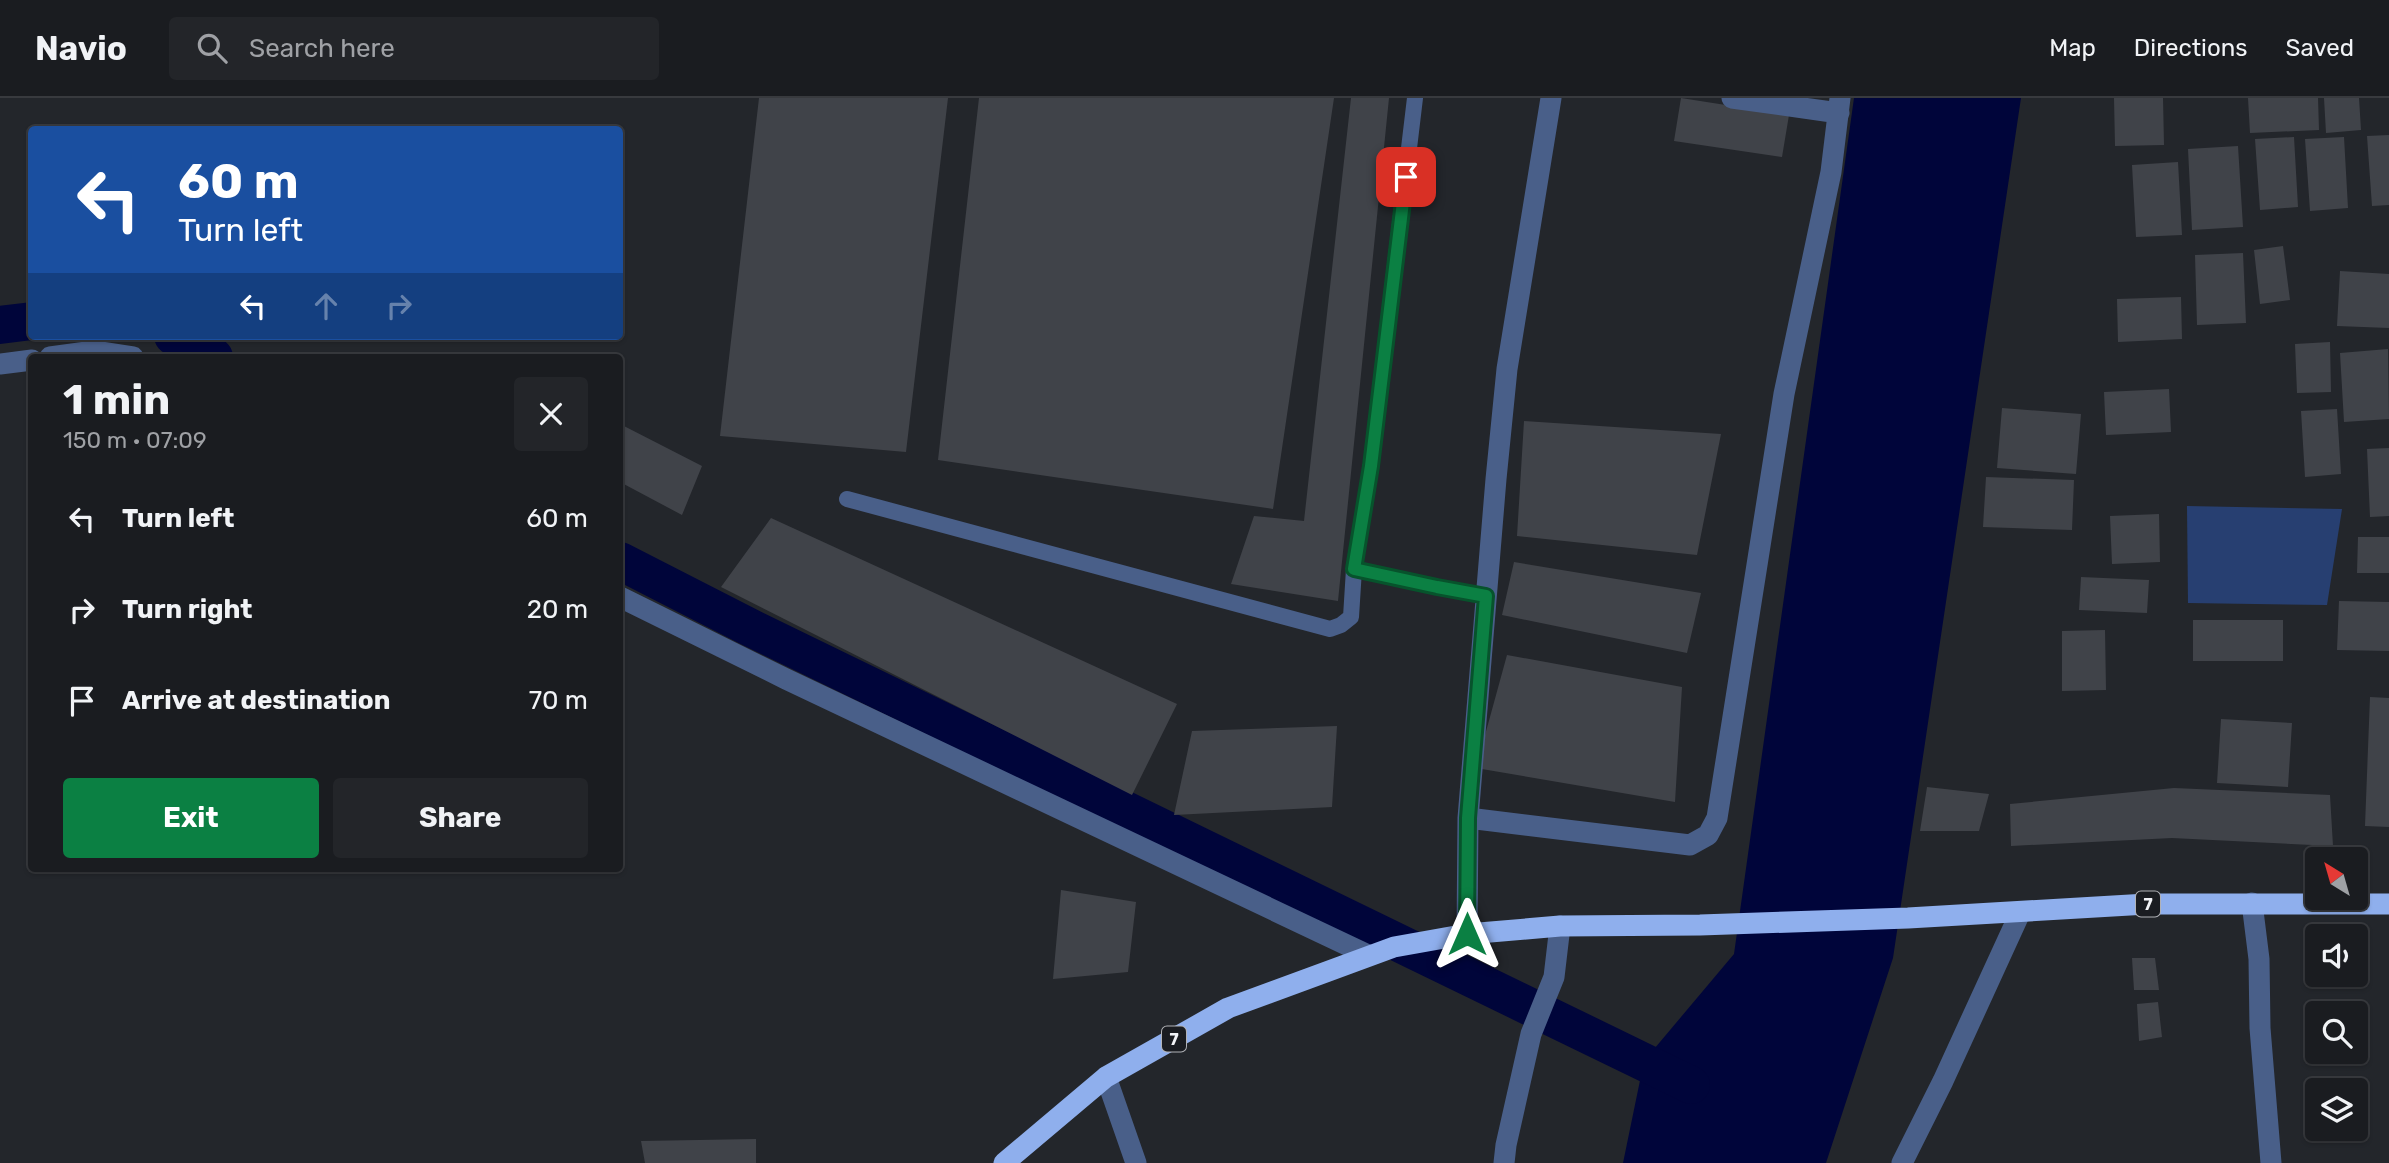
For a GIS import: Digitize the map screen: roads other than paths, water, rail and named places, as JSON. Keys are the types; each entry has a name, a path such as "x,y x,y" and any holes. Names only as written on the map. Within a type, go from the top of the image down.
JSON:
{"highway":[{"name":"7","path":"1004,1163 1106,1076 1228,1008 1394,947 1463,935 1560,926 1700,925 1908,918 2147,904 2389,904"}],"street":[{"path":"1463,935 1468,818 1507,369 1551,98"},
{"path":"1468,818 1690,845 1708,835 1717,818 1784,394 1831,172 1840,106 1732,98"},
{"path":"72,354 93,351 113,354"},
{"path":"0,364 28,360"},
{"path":"623,598 1368,956"},
{"path":"2252,903 2259,959 2260,1028 2271,1163"},
{"path":"1902,1163 2021,913"},
{"path":"1504,1163 1531,1034 1554,976 1560,926"},
{"path":"1106,1076 1136,1163"}],"lane":[{"path":"847,499 1330,629 1341,625 1351,617 1354,569 1371,466 1415,98"},
{"path":"1354,569 1486,596"}],"waterway":[{"path":"0,325 28,322"},
{"path":"181,340 208,354"},
{"path":"623,563 749,627 1691,1085"}]}
